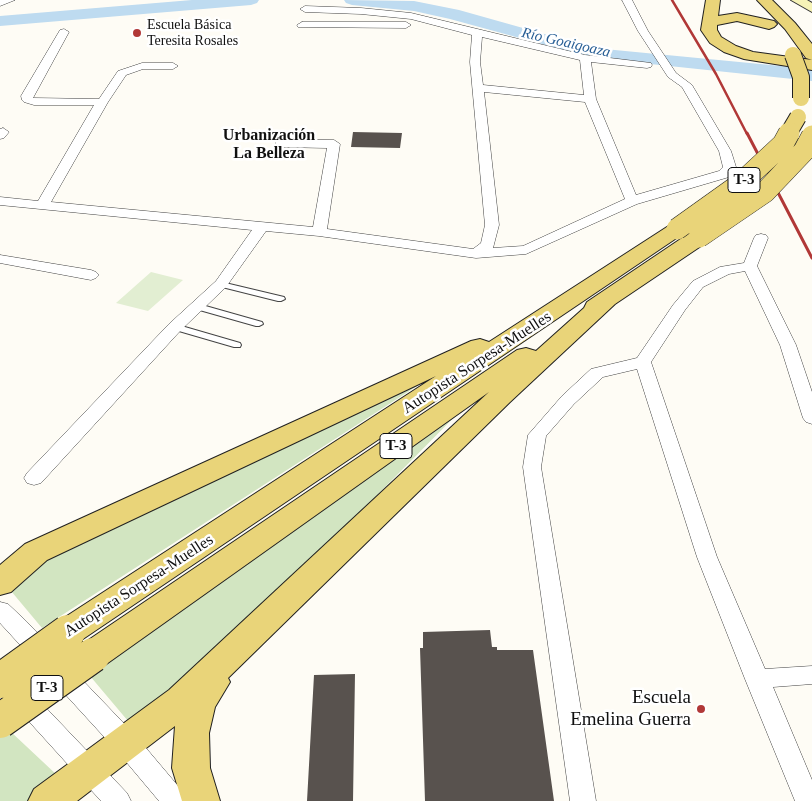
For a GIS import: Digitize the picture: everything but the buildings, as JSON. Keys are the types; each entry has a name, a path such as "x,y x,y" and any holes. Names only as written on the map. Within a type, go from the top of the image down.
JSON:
{"main road":[{"path":"713,0 709,30 715,40 730,49 750,56 812,64"},
{"path":"798,0 812,8"},
{"name":"Autopista Sorpesa-Muelles","path":"0,721 610,297 688,233 783,144 800,108 801,77 793,55 769,24 758,3"},
{"name":"Autopista Sorpesa-Muelles","path":"758,3 790,26 812,54"},
{"path":"709,22 737,18 769,24"},
{"name":"Autopista Sorpesa-Muelles","path":"0,681 68,632 562,307 688,233 765,192 804,151 812,136"},
{"path":"47,801 90,771 181,701 501,396 610,297"},
{"path":"0,583 36,552 562,307"},
{"path":"0,556 36,552"},
{"path":"201,801 191,768 191,732 198,703 236,649"}],"street":[{"path":"0,2 10,0"},
{"path":"0,201 319,232 476,254 526,250 632,201 724,174 730,167 725,151 686,85 672,75 643,31 627,0"},
{"path":"305,9 361,10 403,15 585,58 647,65"},
{"path":"302,25 447,25"},
{"path":"64,32 27,96 28,100 34,102 102,102"},
{"path":"476,254 488,244 492,225 475,62 477,33"},
{"path":"585,58 590,99 632,201"},
{"path":"42,205 102,102 122,72 130,68 142,66 174,66"},
{"path":"478,88 590,99"},
{"path":"281,143 334,144 319,232"},
{"path":"34,478 175,328 221,284 262,226"},
{"path":"760,238 750,266 788,345 812,418"},
{"path":"0,259 91,276"},
{"path":"583,801 532,467 537,435 597,372 643,362 679,308 698,284 725,270 750,266"},
{"path":"643,362 707,557 808,801"},
{"path":"0,610 126,743 176,801"},
{"path":"0,674 118,801"},
{"path":"757,679 812,675"}],"lane":[{"path":"221,284 281,299"},
{"path":"199,307 259,324"},
{"path":"175,328 236,345"}],"green space":[{"path":"151,272 183,280 148,311 116,303"},
{"path":"445,368 42,628 11,591 17,573"},
{"path":"483,388 223,651 128,721 90,676"},
{"path":"10,731 58,776 33,801 0,801 0,738"}],"waterway":[{"name":"Río Goaigoaza","path":"0,21 251,0"},
{"name":"Río Goaigoaza","path":"352,0 414,6 453,14 593,53 812,75"}],"railway":[{"path":"672,0 716,74 747,134"},
{"path":"747,133 812,258"}],"place":[{"name":"Escuela Básica Teresita Rosales","path":"137,33"},
{"name":"Escuela Emelina Guerra","path":"701,709"}],"district":[{"name":"Urbanización La Belleza","path":"269,145"}]}
